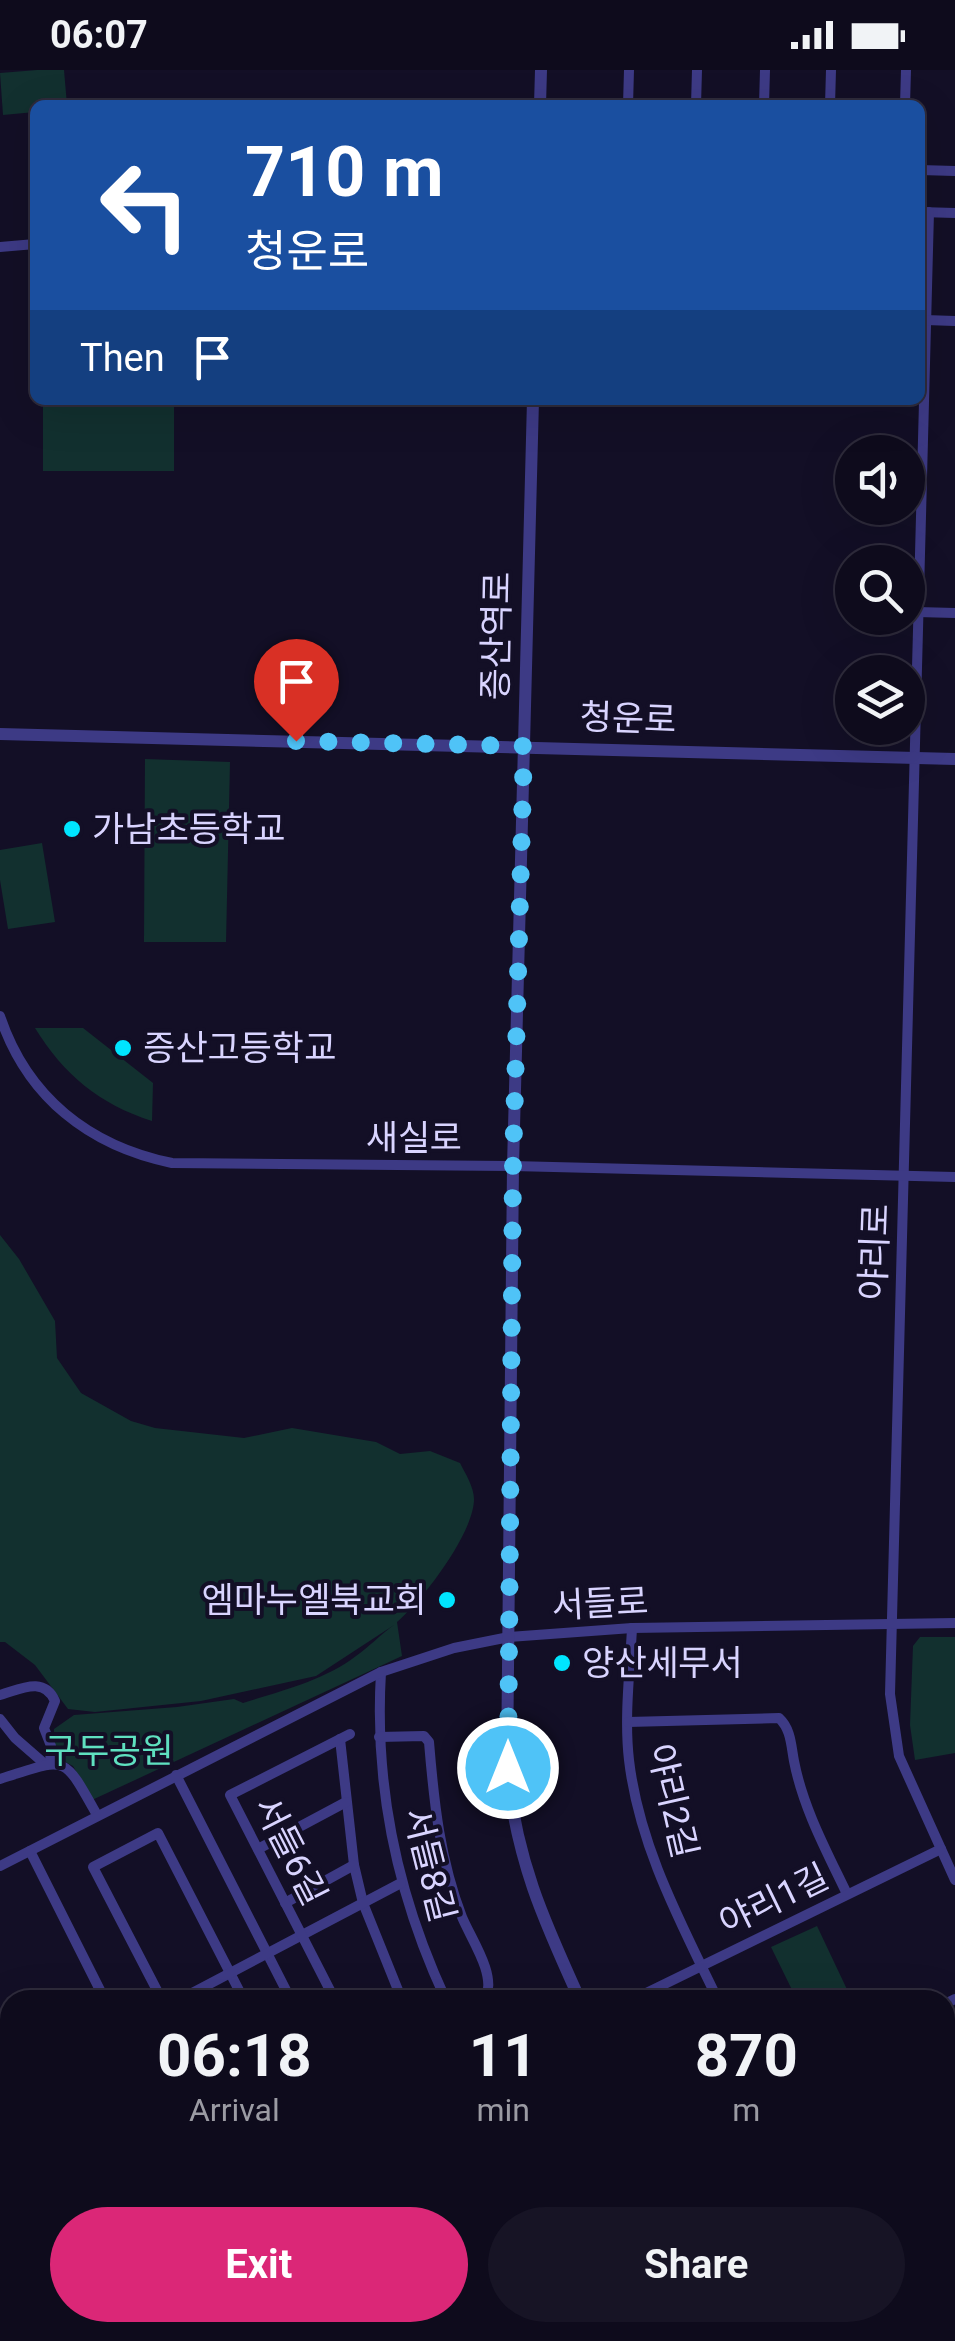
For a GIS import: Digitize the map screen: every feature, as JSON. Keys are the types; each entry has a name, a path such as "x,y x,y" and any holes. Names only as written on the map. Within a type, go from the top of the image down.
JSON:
{"street":[{"path":"540,100 541,70"},
{"path":"628,100 629,70"},
{"path":"696,100 697,70"},
{"path":"764,100 765,70"},
{"path":"830,100 831,70"},
{"path":"906,70 906,100"},
{"path":"925,170 955,170"},
{"path":"925,212 955,212"},
{"name":"야리로","path":"925,212 925,320"},
{"path":"0,247 30,244"},
{"path":"925,320 955,321"},
{"name":"증산역로","path":"532,405 513,1166 508,1768 516,1839 540,1912 575,1990"},
{"name":"야리로","path":"919,545 923,405"},
{"path":"925,612 955,614"},
{"name":"야리로","path":"917,635 890,1694 896,1743 955,1880"},
{"name":"청운로","path":"0,734 955,760"},
{"name":"새실로","path":"0,1016 20,1063 47,1099 81,1128 121,1149 149,1158 194,1165 513,1166 955,1178"},
{"name":"서들로","path":"0,1866 381,1672 454,1648 509,1637 632,1628 955,1624"},
{"name":"야리2길","path":"632,1628 628,1758 650,1854 713,1990"},
{"name":"서들8길","path":"381,1672 380,1737 390,1842 400,1884 441,1990"},
{"path":"0,1695 29,1686 50,1690 54,1701 44,1728 51,1746 48,1764"},
{"name":"야리2길","path":"628,1722 779,1718 787,1726 806,1805 847,1894"},
{"path":"0,1719 14,1738 48,1764 72,1770 97,1814"},
{"name":"서들6길","path":"330,1990 230,1794 345,1736 346,1802 354,1865 363,1903 398,1990"},
{"name":"서들8길","path":"380,1737 424,1736 429,1742 442,1853 455,1900 489,1980 490,1990"},
{"path":"0,1779 48,1764"},
{"path":"176,1775 286,1990"},
{"path":"258,1849 346,1802"},
{"path":"157,1990 93,1866 158,1834 239,1990"},
{"name":"야리1길","path":"653,1990 941,1849"},
{"path":"30,1851 100,1990"},
{"path":"285,1903 354,1865"},
{"name":"서들6길","path":"197,1990 400,1884"}],"green space":[{"path":"64,70 67,100 30,100 30,112 3,115 0,73"},
{"path":"43,405 174,405 174,471 43,471"},
{"path":"145,759 230,762 226,942 144,942"},
{"path":"42,843 55,922 8,929 0,880 0,850"},
{"path":"35,1028 83,1028 153,1083 152,1121 115,1106 85,1086 58,1060"},
{"name":"구두공원","path":"0,1235 19,1259 55,1321 57,1358 81,1393 131,1421 155,1428 244,1438 292,1428 376,1442 400,1454 430,1451 460,1463 473,1490 472,1513 445,1565 397,1622 402,1656 92,1800 73,1766 54,1756 54,1729 74,1715 234,1699 243,1703 331,1672 394,1625 316,1676 201,1701 95,1712 68,1709 35,1665 0,1642"},
{"path":"920,1637 955,1637 955,1753 915,1760 910,1725 913,1646"},
{"path":"817,1926 847,1990 792,1990 771,1947"}],"place":[{"name":"가남초등학교","path":"72,829"},
{"name":"증산고등학교","path":"123,1048"},
{"name":"엠마누엘북교회","path":"447,1600"},
{"name":"양산세무서","path":"562,1663"}],"route":[{"path":"296,741 524,746 513,1166 508,1768"}]}
